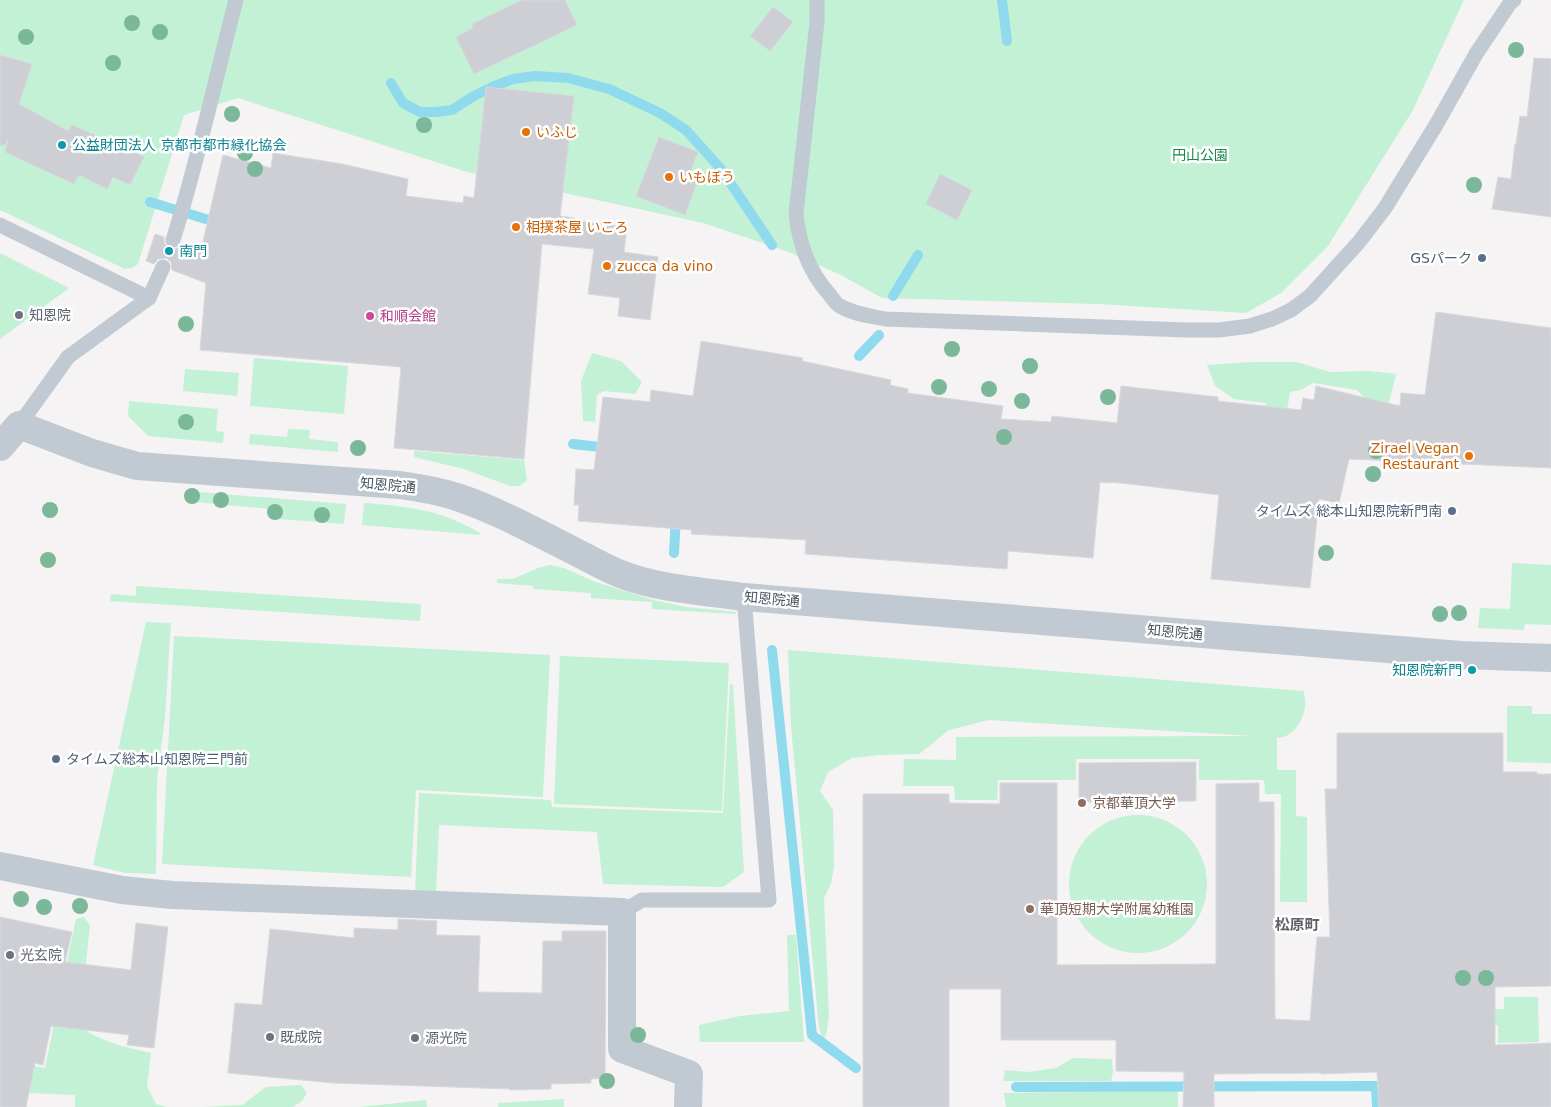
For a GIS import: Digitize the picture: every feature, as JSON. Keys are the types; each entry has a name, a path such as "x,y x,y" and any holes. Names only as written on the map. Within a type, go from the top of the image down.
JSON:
{"street":[{"path":"0,448 19,425"},
{"name":"知恩院通","path":"19,425 92,453 137,466 400,485 440,492 466,500 521,525 617,573 662,585 744,597 1461,655 1551,658"},
{"path":"0,866 122,890 172,895 622,912 622,1049 689,1074 688,1107"}],"lane":[{"path":"173,240 205,128 236,0"},
{"path":"817,0 817,22 796,214 801,246 806,258 826,291 839,306 886,319 1219,330 1250,326 1291,310 1314,292 1359,242 1385,208 1476,54 1510,3 1514,0"},
{"path":"0,225 149,298"},
{"path":"19,425 68,357 149,298 163,267"},
{"path":"622,912 642,900 769,900 744,597"}],"green space":[{"name":"円山公園","path":"0,0 1464,0 1413,110 1328,246 1281,293 1246,313 1098,304 882,298 841,275 786,251 703,223 467,172 238,98 184,115 138,264 132,268 125,269 0,210"},
{"name":"知恩院","path":"0,253 69,288 0,339"},
{"path":"592,353 621,361 642,382 635,394 604,391 597,395 595,422 583,421 581,381"},
{"path":"254,358 348,366 344,414 250,406"},
{"path":"1250,362 1296,362 1330,372 1369,371 1396,374 1388,407 1365,398 1357,390 1313,383 1301,390 1290,392 1275,483 1259,461 1266,403 1234,399 1215,386 1207,365"},
{"path":"185,369 239,373 237,396 183,391"},
{"path":"129,401 218,409 216,431 224,432 223,443 148,436 128,416"},
{"path":"288,429 310,430 309,439 338,442 338,452 249,444 250,434 287,437"},
{"path":"414,451 524,460 527,480 520,486 510,486 464,469 414,457"},
{"path":"186,491 346,504 344,524 279,519 280,510 185,501"},
{"path":"364,503 410,508 438,514 466,525 480,533 480,535 362,525"},
{"path":"1512,563 1551,565 1551,625 1525,624 1524,630 1478,628 1480,608 1510,609"},
{"path":"550,565 564,568 593,581 653,600 686,607 736,612 736,614 652,609 652,602 591,598 591,593 533,589 533,586 497,583 497,579 513,579"},
{"path":"136,586 421,604 420,621 110,601 111,594 136,596"},
{"path":"146,622 171,623 165,717 157,780 156,874 125,873 93,865"},
{"path":"174,636 550,655 543,797 416,790 411,877 162,864"},
{"path":"788,650 1304,691 1305,707 1302,718 1292,732 1277,738 1277,770 1296,770 1296,816 1307,817 1307,902 1280,902 1281,794 1265,794 1264,780 1199,780 1199,759 1076,759 1076,780 998,780 997,800 955,800 954,786 903,786 904,759 956,760 956,737 1252,736 989,720 949,730 919,754 852,758 828,772 820,791 833,810 834,867 831,884 824,898 829,1016 824,1040 820,1032 818,1018 791,726"},
{"path":"560,656 729,663 722,811 554,804"},
{"path":"733,684 744,872 723,887 603,884 597,832 439,825 436,895 415,895 419,793 551,800 552,807 723,813 730,685"},
{"path":"1507,706 1532,706 1532,714 1551,714 1551,763 1507,762"},
{"path":"1138,815 1152,816 1165,820 1177,826 1187,835 1196,845 1202,857 1206,870 1206,898 1202,911 1196,923 1187,933 1177,942 1165,948 1152,952 1138,953 1124,952 1111,948 1099,942 1089,933 1080,923 1074,911 1070,898 1069,884 1070,870 1074,857 1080,845 1089,835 1099,826 1111,820 1124,816"},
{"path":"84,917 90,926 79,1026 105,1040 151,1053 147,1086 156,1104 167,1107 75,1107 75,1095 29,1093 26,1103 0,1060 45,1068 76,919"},
{"path":"787,935 796,935 804,1042 700,1042 699,1025 740,1016 789,1011"},
{"path":"1504,997 1538,997 1539,1042 1498,1043 1498,1025 1479,1025 1478,1010 1504,1009"},
{"path":"1073,1058 1112,1059 1113,1072 1111,1081 1003,1081 1005,1070 1028,1072 1056,1068"},
{"path":"301,1085 307,1093 302,1101 293,1107 204,1107 242,1105 266,1087"},
{"path":"1178,1091 1178,1107 1006,1107 1004,1093"},
{"path":"564,1099 564,1107 498,1107 498,1103"},
{"path":"426,1100 427,1107 360,1107"}],"building":[{"path":"522,0 565,0 577,25 474,74 456,37 473,28 472,24"},
{"path":"773,7 793,22 770,51 750,36"},
{"name":"公益財団法人 京都市都市緑化協会","path":"0,55 32,64 19,104 68,131 72,125 144,157 130,185 113,177 107,189 79,175 74,184 5,152 8,140 6,145 0,145"},
{"path":"1534,58 1551,59 1551,217 1492,209 1498,177 1511,179 1520,116 1527,117"},
{"path":"486,87 574,96 560,216 575,218 574,220 627,227 624,252 658,257 650,320 618,316 620,298 588,294 594,249 542,244 524,459 394,448 401,367 200,350 206,283 172,270 171,262 166,258 158,259 154,264 146,261 155,234 164,237 164,243 170,249 176,249 182,243 201,250 223,155 271,168 273,153 342,164 408,179 406,196 463,203 464,196 474,198"},
{"name":"いもぼう","path":"659,137 698,152 689,175 698,179 685,215 636,196"},
{"path":"940,174 972,190 957,220 926,204"},
{"path":"1436,312 1551,328 1551,468 1349,459 1339,503 1319,499 1310,588 1211,579 1219,495 1147,486 1100,482 1093,558 1008,551 1007,569 805,554 806,540 691,534 692,530 578,521 579,505 574,505 576,469 594,470 603,397 650,402 651,390 693,396 701,341 803,358 802,361 891,380 890,385 908,389 908,393 1003,406 1001,419 1051,422 1052,416 1117,423 1121,386 1218,397 1218,401 1301,410 1303,398 1314,400 1316,386 1400,406 1401,393 1425,395"},
{"path":"1337,733 1503,733 1503,772 1551,774 1551,986 1495,987 1495,1045 1551,1043 1551,1107 1379,1107 1377,1072 1214,1074 1214,1107 1183,1107 1184,1072 1116,1071 1116,1040 1001,1040 1001,989 949,989 949,1107 863,1107 863,794 949,794 949,803 1000,804 1000,783 1057,783 1057,965 1216,964 1216,784 1259,783 1259,802 1274,802 1275,1019 1310,1021 1317,937 1330,937 1325,789 1337,789"},
{"path":"1196,762 1196,801 1079,802 1079,763"},
{"path":"0,917 72,932 65,962 131,970 136,923 168,927 154,1048 127,1045 129,1035 51,1026 43,1065 35,1063 26,1107 0,1107"},
{"path":"398,919 437,921 436,935 480,936 478,992 542,993 543,941 562,941 562,931 606,931 605,1078 591,1079 591,1083 551,1084 551,1089 510,1090 333,1083 228,1073 235,1003 262,1005 270,929 354,938 354,928 398,930"}],"waterway":[{"path":"1002,0 1007,41"},
{"path":"391,83 403,103 420,112 452,110 492,87 513,79 535,76 568,78 609,89 660,113 686,130 721,169 772,245"},
{"path":"150,202 219,223"},
{"path":"893,296 918,255"},
{"path":"859,356 879,335"},
{"path":"573,444 609,448"},
{"path":"674,553 676,516"},
{"path":"772,650 812,1035 856,1068"},
{"path":"1016,1087 1376,1086 1377,1107"}],"place":[{"name":"いふじ","path":"526,132"},
{"name":"公益財団法人 京都市都市緑化協会","path":"62,145"},
{"name":"いもぼう","path":"669,177"},
{"name":"相撲茶屋 いころ","path":"516,227"},
{"name":"南門","path":"169,251"},
{"name":"GSパーク","path":"1482,258"},
{"name":"zucca da vino","path":"607,266"},
{"name":"知恩院","path":"19,315"},
{"name":"和順会館","path":"370,316"},
{"name":"Zirael Vegan Restaurant","path":"1469,456"},
{"name":"タイムズ 総本山知恩院新門南","path":"1452,511"},
{"name":"知恩院新門","path":"1472,670"},
{"name":"タイムズ総本山知恩院三門前","path":"56,759"},
{"name":"京都華頂大学","path":"1082,803"},
{"name":"華頂短期大学附属幼稚園","path":"1030,909"},
{"name":"光玄院","path":"10,955"},
{"name":"既成院","path":"270,1037"},
{"name":"源光院","path":"415,1038"}],"district":[{"name":"松原町","path":"1297,925"}]}
